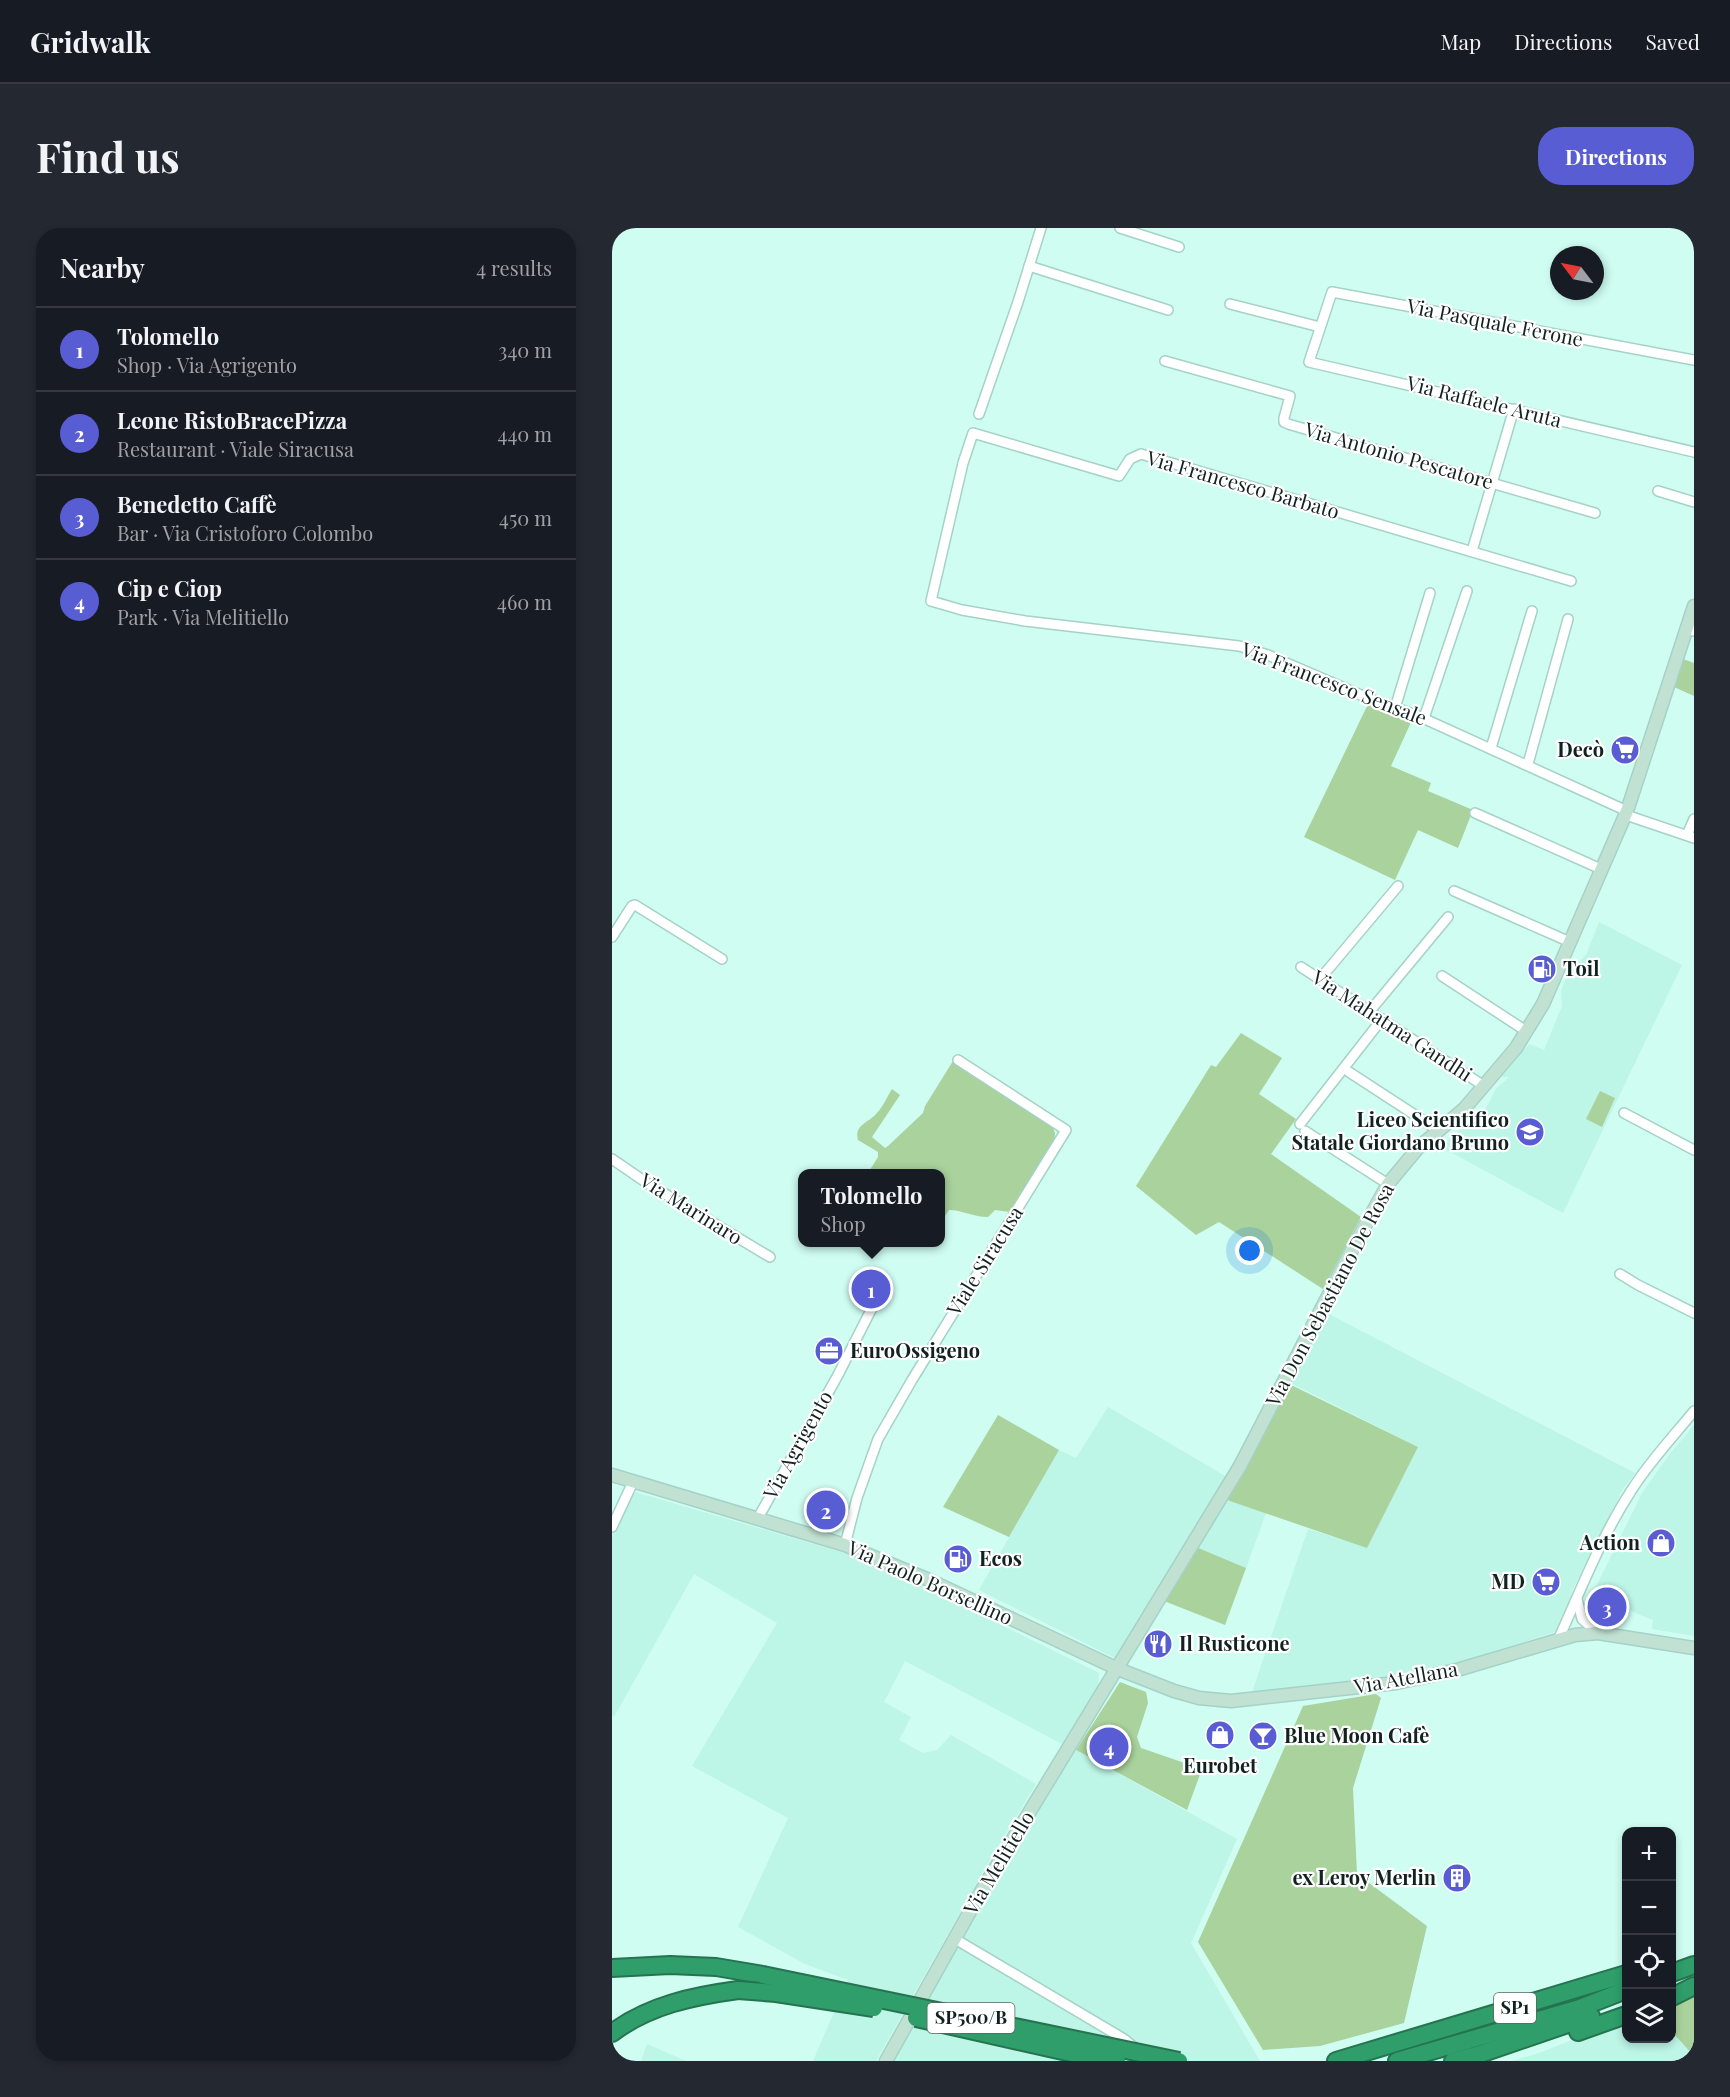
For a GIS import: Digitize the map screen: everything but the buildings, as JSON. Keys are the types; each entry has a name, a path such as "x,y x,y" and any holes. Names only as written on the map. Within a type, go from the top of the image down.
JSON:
{"highway":[{"path":"1676,1960 1694,1955"},
{"name":"SP500/B","path":"612,1968 670,1965 716,1967 1179,2061"},
{"path":"1676,1971 1694,1965"},
{"name":"SP1","path":"1336,2061 1622,1975"},
{"path":"1676,1982 1694,1975"},
{"path":"1676,1995 1694,1986"},
{"name":"SP500/B","path":"612,2033 622,2025 654,2010 692,1997 738,1990 776,1993 867,2007 1076,2054 1117,2061"},
{"path":"1397,2061 1580,2008 1622,1992"},
{"path":"1453,2061 1480,2054 1622,2004"},
{"name":"SP1","path":"1483,2061 1536,2046 1622,2016"}],"street":[{"path":"980,414 1041,228"},
{"path":"1120,228 1179,247"},
{"path":"1029,266 1168,310"},
{"name":"Via Pasquale Ferone","path":"1320,327 1332,292 1694,360"},
{"path":"1230,304 1320,327"},
{"name":"Via Raffaele Aruta","path":"1320,327 1309,362 1694,452"},
{"name":"Via Antonio Pescatore","path":"1165,361 1290,396 1284,418 1284,422 1288,424 1594,513"},
{"path":"1472,551 1514,409"},
{"name":"Via Francesco Barbato","path":"933,587 963,463 973,433 1119,476 1130,459 1141,454 1571,581"},
{"path":"1658,491 1694,502"},
{"name":"Via Francesco Sensale","path":"933,587 931,601 962,610 1025,621 1239,646 1287,662 1424,718 1528,764 1626,813 1690,836"},
{"path":"1424,718 1467,591"},
{"path":"1395,708 1430,593"},
{"name":"Via Don Sebastiano De Rosa","path":"1118,1669 1240,1466 1388,1184 1405,1161 1458,1115 1484,1086 1516,1048 1543,1004 1626,813 1692,630 1694,606"},
{"path":"1491,748 1532,611"},
{"path":"1528,764 1568,620"},
{"path":"1475,813 1601,869"},
{"path":"1690,836 1694,819"},
{"path":"1320,979 1398,886"},
{"path":"1454,891 1570,942"},
{"path":"612,938 632,906 635,905 722,959"},
{"path":"1370,1011 1448,916"},
{"name":"Via Mahatma Gandhi","path":"1300,967 1484,1086"},
{"path":"1442,976 1526,1031"},
{"path":"1382,1019 1302,1128 1388,1184"},
{"name":"Viale Siracusa","path":"845,1545 857,1498 878,1439 1066,1130 957,1060"},
{"path":"1349,1072 1438,1130"},
{"path":"1624,1113 1694,1150"},
{"name":"Via Marinaro","path":"612,1159 647,1183 770,1257"},
{"path":"1620,1274 1694,1313"},
{"name":"Via Agrigento","path":"758,1518 838,1375 872,1308"},
{"path":"1558,1640 1570,1609 1631,1491 1694,1411"},
{"name":"Via Paolo Borsellino","path":"612,1475 845,1545 929,1580 1118,1669"},
{"path":"612,1527 633,1482"},
{"path":"1577,1599 1582,1619 1598,1633"},
{"name":"Via Atellana","path":"1118,1669 1198,1698 1231,1701 1396,1683 1457,1670 1575,1635 1598,1633 1694,1648"},
{"name":"Via Melitiello","path":"886,2061 982,1890 1118,1669"},
{"path":"955,1939 1124,2039 1150,2061"}],"shaded area":[{"path":"1683,659 1694,663 1694,696 1674,687"},
{"path":"1370,700 1413,718 1391,766 1431,783 1428,791 1473,810 1458,848 1418,830 1395,880 1304,837"},
{"path":"1599,922 1682,965 1563,1213 1441,1147 1472,1118 1481,1118 1496,1089 1509,1077 1501,1077 1529,1044 1544,1050 1562,1006 1561,990 1569,972 1586,955"},
{"path":"1241,1033 1282,1058 1259,1094 1296,1119 1271,1154 1361,1217 1323,1289 1219,1222 1196,1235 1136,1186 1211,1065 1216,1067"},
{"path":"953,1061 1052,1125 1055,1133 1054,1144 1010,1212 995,1210 988,1217 949,1210 945,1216 945,1169 870,1169 878,1157 878,1152 858,1140 858,1131 883,1105 892,1089 900,1095 872,1137 885,1148 923,1113"},
{"path":"1600,1091 1615,1098 1602,1127 1586,1119"},
{"path":"1325,1312 1635,1473 1623,1489 1573,1589 1561,1626 1554,1632 1456,1665 1399,1678 1251,1695 1308,1529 1367,1547 1418,1447 1291,1383"},
{"path":"1287,1383 1418,1447 1367,1548 1224,1499"},
{"path":"1108,1407 1227,1477 1119,1660 979,1590 1059,1450 1076,1458"},
{"path":"998,1415 1059,1450 1009,1537 943,1507"},
{"path":"1694,1425 1694,1636 1652,1629 1653,1620 1592,1595 1642,1493"},
{"path":"635,1492 844,1553 924,1587 1099,1673 1098,1687 1062,1744 905,1661 884,1702 911,1717 899,1740 923,1753 937,1750 951,1735 1036,1784 991,1858 876,2061 813,2061 848,1980 805,1964 738,1927 788,1818 692,1766 777,1623 694,1574 614,1717 612,1715 612,1536"},
{"path":"1224,1499 1266,1513 1246,1568 1196,1547"},
{"path":"1196,1547 1246,1568 1225,1625 1164,1601"},
{"path":"1120,1682 1146,1692 1148,1703 1137,1737 1141,1748 1202,1769 1187,1810 1076,1750"},
{"path":"1376,1694 1381,1698 1353,1788 1357,1874 1427,1926 1404,2023 1320,2046 1263,2050 1198,1942 1303,1706"},
{"path":"1076,1750 1237,1839 1191,1943 1260,2061 893,2061 988,1889"},
{"path":"1694,1991 1694,2056 1676,2036 1676,1999"},
{"path":"1622,2021 1622,2043 1676,2043 1676,2036 1694,2056 1694,2061 1512,2061 1539,2053"},
{"path":"647,2044 686,2061 641,2061"}],"place":[{"name":"Decò","path":"1625,750"},
{"name":"Toil","path":"1542,969"},
{"name":"Liceo Scientifico Statale Giordano Bruno","path":"1530,1132"},
{"name":"Tolomello","path":"871,1289"},
{"name":"EuroOssigeno","path":"829,1351"},
{"name":"Leone RistoBracePizza","path":"826,1510"},
{"name":"Action","path":"1661,1543"},
{"name":"Ecos","path":"958,1559"},
{"name":"MD","path":"1546,1582"},
{"name":"Benedetto Caffè","path":"1607,1607"},
{"name":"Il Rusticone","path":"1158,1644"},
{"name":"Eurobet","path":"1220,1735"},
{"name":"Blue Moon Cafè","path":"1263,1736"},
{"name":"Cip e Ciop","path":"1109,1747"},
{"name":"ex Leroy Merlin","path":"1457,1878"}]}
